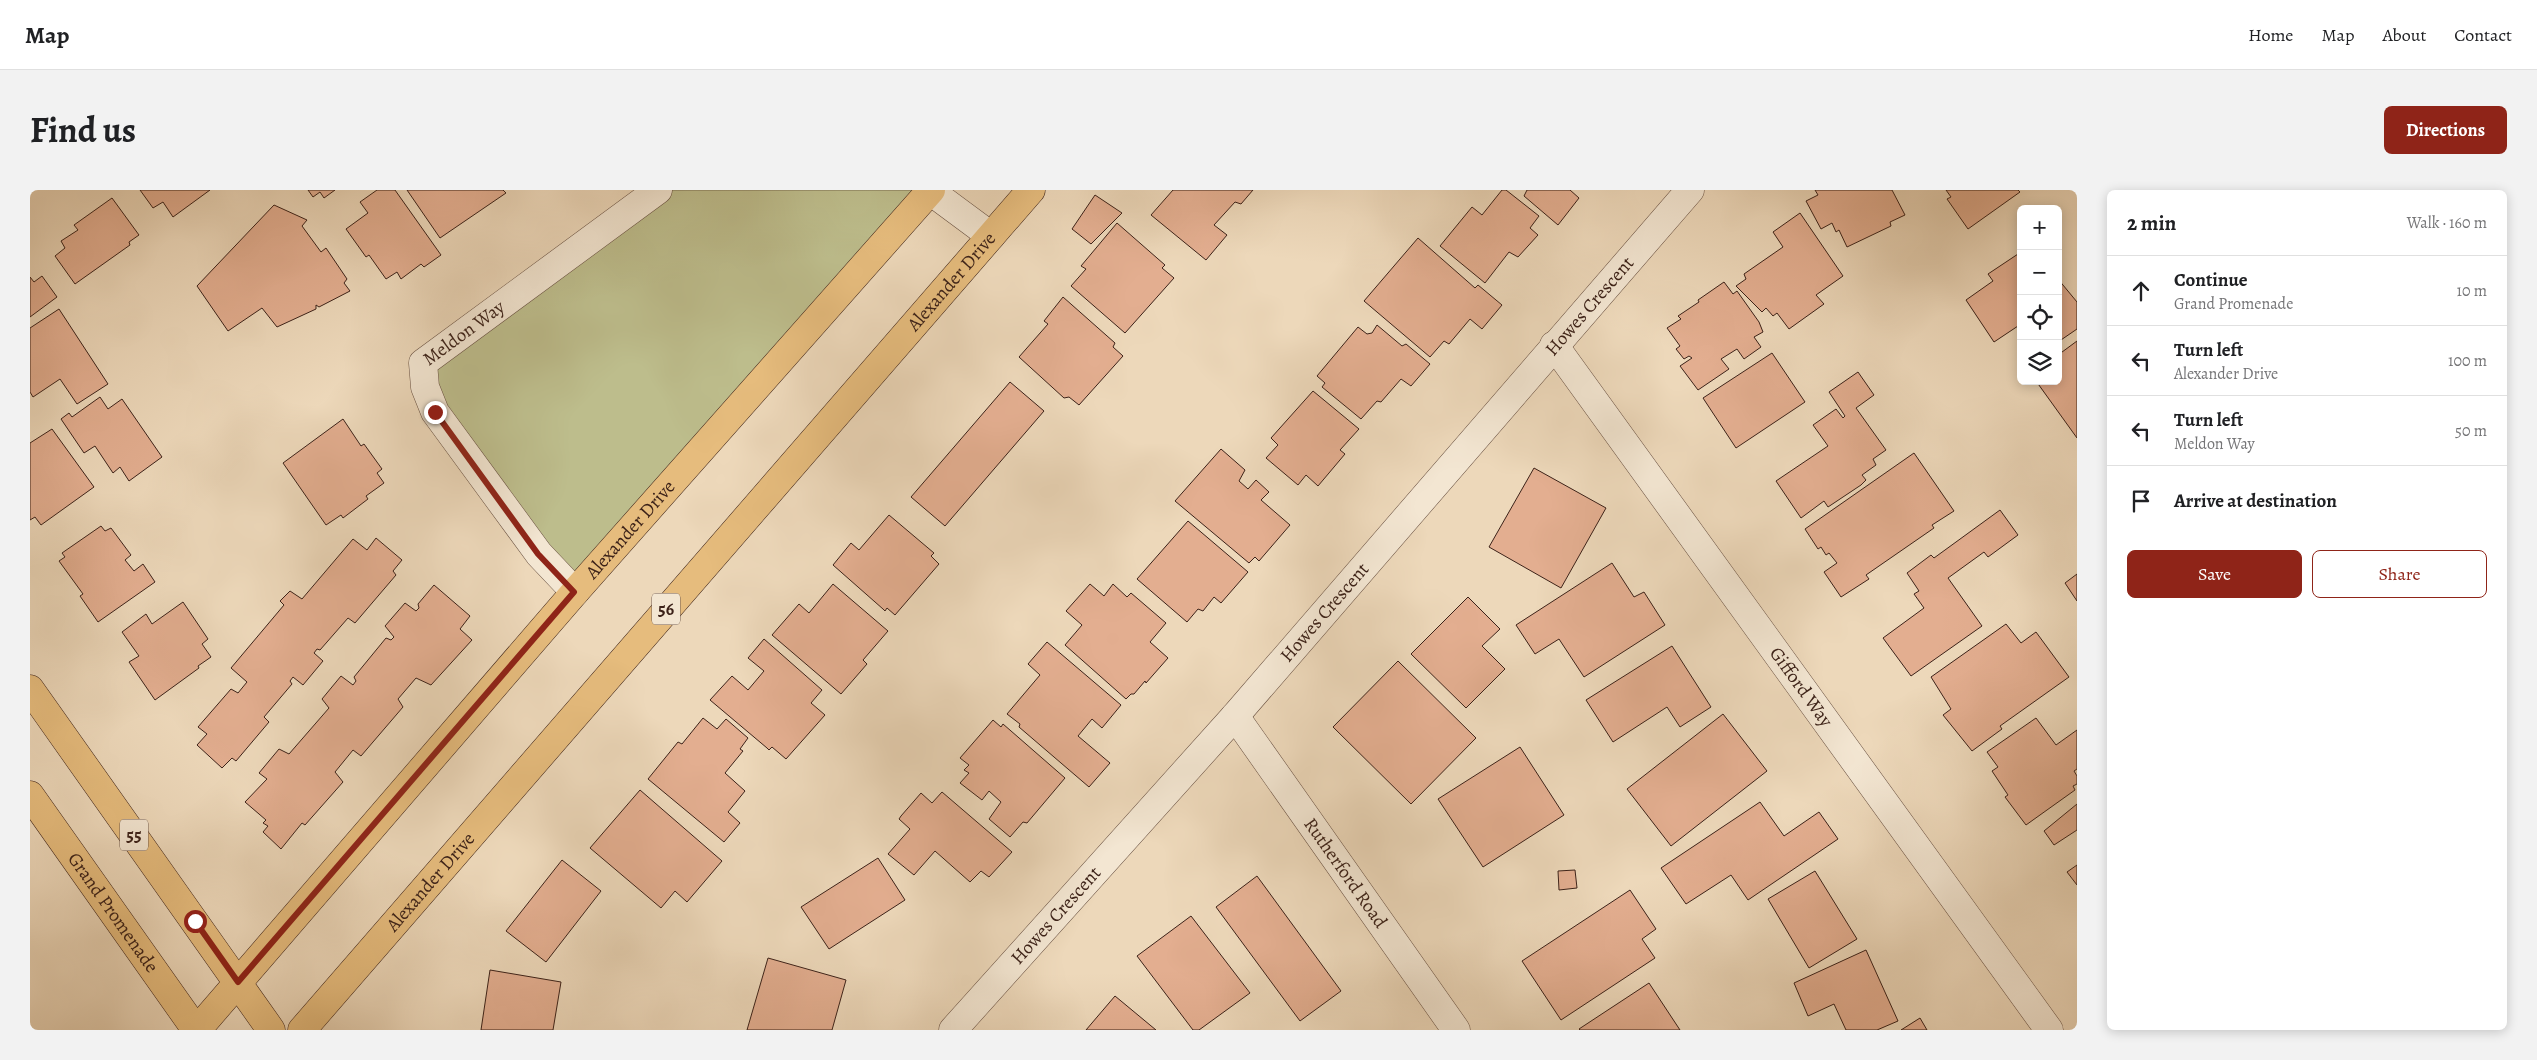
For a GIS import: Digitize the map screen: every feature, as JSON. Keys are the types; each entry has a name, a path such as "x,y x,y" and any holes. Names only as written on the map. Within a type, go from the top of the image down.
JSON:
{"main road":[{"name":"Alexander Drive","path":"196,1030 574,592 930,190"},
{"name":"Alexander Drive","path":"302,1030 1032,190"},
{"name":"55","path":"30,689 271,1030"},
{"name":"Grand Promenade","path":"30,795 196,1030"}],"street":[{"name":"Meldon Way","path":"574,592 538,554 435,412 425,387 423,363 658,190"},
{"path":"930,190 991,236"},
{"name":"Howes Crescent","path":"953,1030 1235,716 1690,190"},
{"name":"Gifford Way","path":"1554,345 2049,1030"},
{"name":"Rutherford Road","path":"1235,716 1456,1030"}],"green space":[{"path":"658,190 929,190 575,592 435,412 423,363"}],"building":[{"path":"140,190 210,190 173,217 163,202 153,208"},
{"path":"308,190 335,190 324,198 320,192 313,197"},
{"path":"377,190 395,190 441,255 424,267 421,264 401,279 397,272 386,279 369,255 366,257 346,229 368,213 360,202"},
{"path":"407,190 503,190 506,193 440,238"},
{"path":"1173,190 1253,190 1241,204 1235,202 1214,225 1227,235 1206,260 1151,215"},
{"path":"1502,190 1506,190 1539,216 1530,228 1538,235 1518,257 1509,252 1485,283 1440,246 1472,207 1482,215"},
{"path":"1527,190 1570,190 1579,198 1558,225 1524,196"},
{"path":"1815,190 1892,190 1905,215 1890,222 1891,226 1847,247 1839,230 1836,232 1832,223 1821,229 1806,201 1818,195"},
{"path":"1946,190 2018,190 2020,192 1968,229 1947,199 1951,197"},
{"path":"1095,195 1122,213 1091,244 1072,229"},
{"path":"112,198 139,235 129,242 130,245 75,284 55,256 65,248 61,241 78,230 74,225"},
{"path":"274,205 307,220 302,226 321,252 326,248 347,279 344,283 350,291 319,307 316,305 316,309 277,327 262,308 228,331 197,286"},
{"path":"1800,213 1843,276 1816,295 1824,304 1789,329 1777,313 1773,316 1766,308 1762,312 1736,286 1746,279 1744,274 1783,247 1773,232"},
{"path":"1117,223 1165,265 1162,268 1174,278 1125,333 1071,286 1086,269 1081,266"},
{"path":"1418,238 1475,288 1478,285 1502,305 1482,329 1470,319 1449,344 1444,341 1430,357 1364,301"},
{"path":"2017,255 2017,327 1994,342 1966,300 1993,281 1988,274"},
{"path":"42,276 57,297 30,317 30,277 34,282"},
{"path":"1724,282 1733,294 1737,291 1759,322 1763,332 1754,337 1761,347 1744,359 1737,349 1721,359 1729,369 1698,390 1680,366 1692,358 1689,356 1684,359 1676,349 1680,346 1667,328 1681,319 1678,316"},
{"path":"2062,284 2077,302 2077,329 2062,339"},
{"path":"1063,297 1115,343 1113,347 1123,356 1079,405 1069,397 1064,398 1019,357 1048,324 1044,321"},
{"path":"59,309 108,384 77,404 60,379 33,397 30,392 30,328"},
{"path":"1377,325 1402,346 1406,344 1430,364 1411,386 1401,379 1381,402 1377,401 1361,419 1322,387 1325,383 1317,376 1358,327 1367,334 1372,333"},
{"path":"2077,341 2077,438 2039,385 2062,385 2062,352"},
{"path":"1772,353 1805,402 1736,448 1703,398"},
{"path":"1858,372 1874,395 1856,408 1886,450 1873,459 1876,465 1862,475 1866,480 1861,485 1828,507 1824,501 1801,518 1776,481 1828,446 1813,425 1836,409 1843,418 1845,416 1829,392"},
{"path":"1010,382 1044,411 945,526 911,497"},
{"path":"1313,391 1359,429 1340,450 1345,454 1318,486 1306,475 1298,485 1266,458 1278,445 1271,438"},
{"path":"100,397 108,409 122,399 162,457 129,481 120,467 113,473 95,446 84,453 61,419 69,413 72,417"},
{"path":"343,419 361,446 364,444 382,469 377,473 384,483 366,496 368,499 343,518 341,515 326,525 283,463"},
{"path":"52,429 94,487 41,525 35,517 30,520 30,443"},
{"path":"1221,449 1245,470 1239,481 1248,489 1256,480 1269,492 1261,500 1290,525 1259,561 1255,557 1249,563 1175,501"},
{"path":"1914,453 1954,511 1932,525 1934,528 1866,575 1869,579 1841,597 1824,572 1837,563 1829,553 1826,555 1821,547 1818,549 1805,529"},
{"path":"1534,468 1606,508 1561,588 1489,547"},
{"path":"2000,510 2018,535 1988,557 1984,552 1948,578 1982,626 1911,676 1883,638 1924,608 1914,594 1919,591 1907,573 1931,555 1934,558"},
{"path":"889,515 934,553 931,556 939,564 895,615 887,608 885,611 833,565 851,543 859,550"},
{"path":"1188,521 1248,572 1221,603 1214,597 1203,611 1198,609 1187,622 1137,579"},
{"path":"101,526 105,531 111,528 131,555 125,560 134,571 143,564 155,582 98,622 80,596 83,594 59,561 65,557 62,553"},
{"path":"376,538 402,560 393,571 396,575 355,623 348,618 320,650 317,649 314,653 323,661 303,685 293,677 290,681 292,684 264,717 269,722 236,761 232,758 222,768 197,745 207,734 198,727 231,689 238,693 247,682 231,668 284,605 280,601 290,591 302,599 353,539 367,550"},
{"path":"1612,563 1634,597 1644,592 1665,625 1584,677 1559,639 1535,654 1516,625"},
{"path":"2077,574 2077,601 2065,583"},
{"path":"833,584 888,631 863,660 867,664 841,694 772,635 799,604 809,613"},
{"path":"1090,584 1104,596 1113,584 1127,597 1131,593 1166,623 1150,642 1168,658 1146,683 1145,681 1134,694 1131,694 1126,699 1065,645 1082,625 1066,611"},
{"path":"434,585 470,616 460,629 472,640 431,685 416,678 398,699 403,707 361,756 353,750 335,772 343,782 305,825 302,823 281,849 263,832 268,826 263,823 266,820 245,802 267,779 259,773 279,749 289,754 329,708 322,699 341,676 353,685 356,681 354,677 386,638 391,640 394,637 385,626 405,603 416,611 419,608 418,604"},
{"path":"1468,597 1500,629 1482,646 1505,669 1466,708 1411,654"},
{"path":"183,602 208,639 202,644 211,657 155,700 129,662 139,656 122,632 146,614 152,624"},
{"path":"2006,624 2021,643 2036,632 2069,677 2000,726 2002,729 1972,751 1943,715 1951,709 1931,677"},
{"path":"764,639 822,690 811,703 825,715 786,759 772,747 769,750 710,700 732,676 748,690 764,671 748,658"},
{"path":"1047,642 1121,705 1102,728 1092,719 1078,736 1110,763 1089,787 1019,727 1020,724 1007,714 1040,675 1028,664"},
{"path":"1672,646 1711,707 1680,727 1667,707 1613,742 1586,700"},
{"path":"1398,661 1476,738 1411,804 1333,727"},
{"path":"1723,714 1767,771 1671,846 1627,789"},
{"path":"703,718 717,729 726,719 748,738 740,749 743,751 725,773 745,791 728,812 740,823 724,842 648,779 678,742 682,744"},
{"path":"2036,718 2056,745 2077,730 2077,769 2074,771 2077,776 2077,784 2073,786 2075,790 2026,825 2005,797 2008,795 1992,771 1998,767 1987,752"},
{"path":"993,720 1001,727 1003,724 1065,778 1027,823 1023,822 1010,837 989,819 1001,802 989,791 982,800 960,783 969,773 964,770 969,765 960,758"},
{"path":"1520,747 1564,815 1483,867 1438,799"},
{"path":"640,790 722,861 687,902 675,891 661,908 590,848"},
{"path":"942,792 1012,852 989,877 981,871 970,882 935,851 914,875 888,854 910,829 899,819 921,793 932,803"},
{"path":"1760,802 1784,836 1819,812 1838,839 1748,900 1731,875 1686,904 1661,868"},
{"path":"2077,804 2077,830 2054,845 2044,831"},
{"path":"878,858 905,900 829,949 801,907"},
{"path":"562,860 601,891 546,962 506,931"},
{"path":"2077,865 2077,885 2067,872"},
{"path":"1575,870 1577,888 1559,890 1558,871"},
{"path":"1815,871 1857,939 1809,968 1768,899"},
{"path":"1257,876 1341,991 1300,1021 1216,907"},
{"path":"1630,890 1656,929 1642,939 1655,958 1561,1020 1522,961"},
{"path":"1191,916 1250,993 1199,1030 1193,1030 1137,956"},
{"path":"1866,950 1898,1021 1877,1030 1846,1030 1834,1004 1808,1016 1794,983"},
{"path":"768,958 846,980 832,1030 747,1030"},
{"path":"490,970 561,982 553,1030 481,1030"},
{"path":"1649,983 1680,1030 1579,1029"},
{"path":"1115,996 1156,1030 1086,1030"},
{"path":"1920,1018 1927,1030 1901,1030"}],"route":[{"path":"195,921 238,982 574,592 538,554 435,412"}]}
